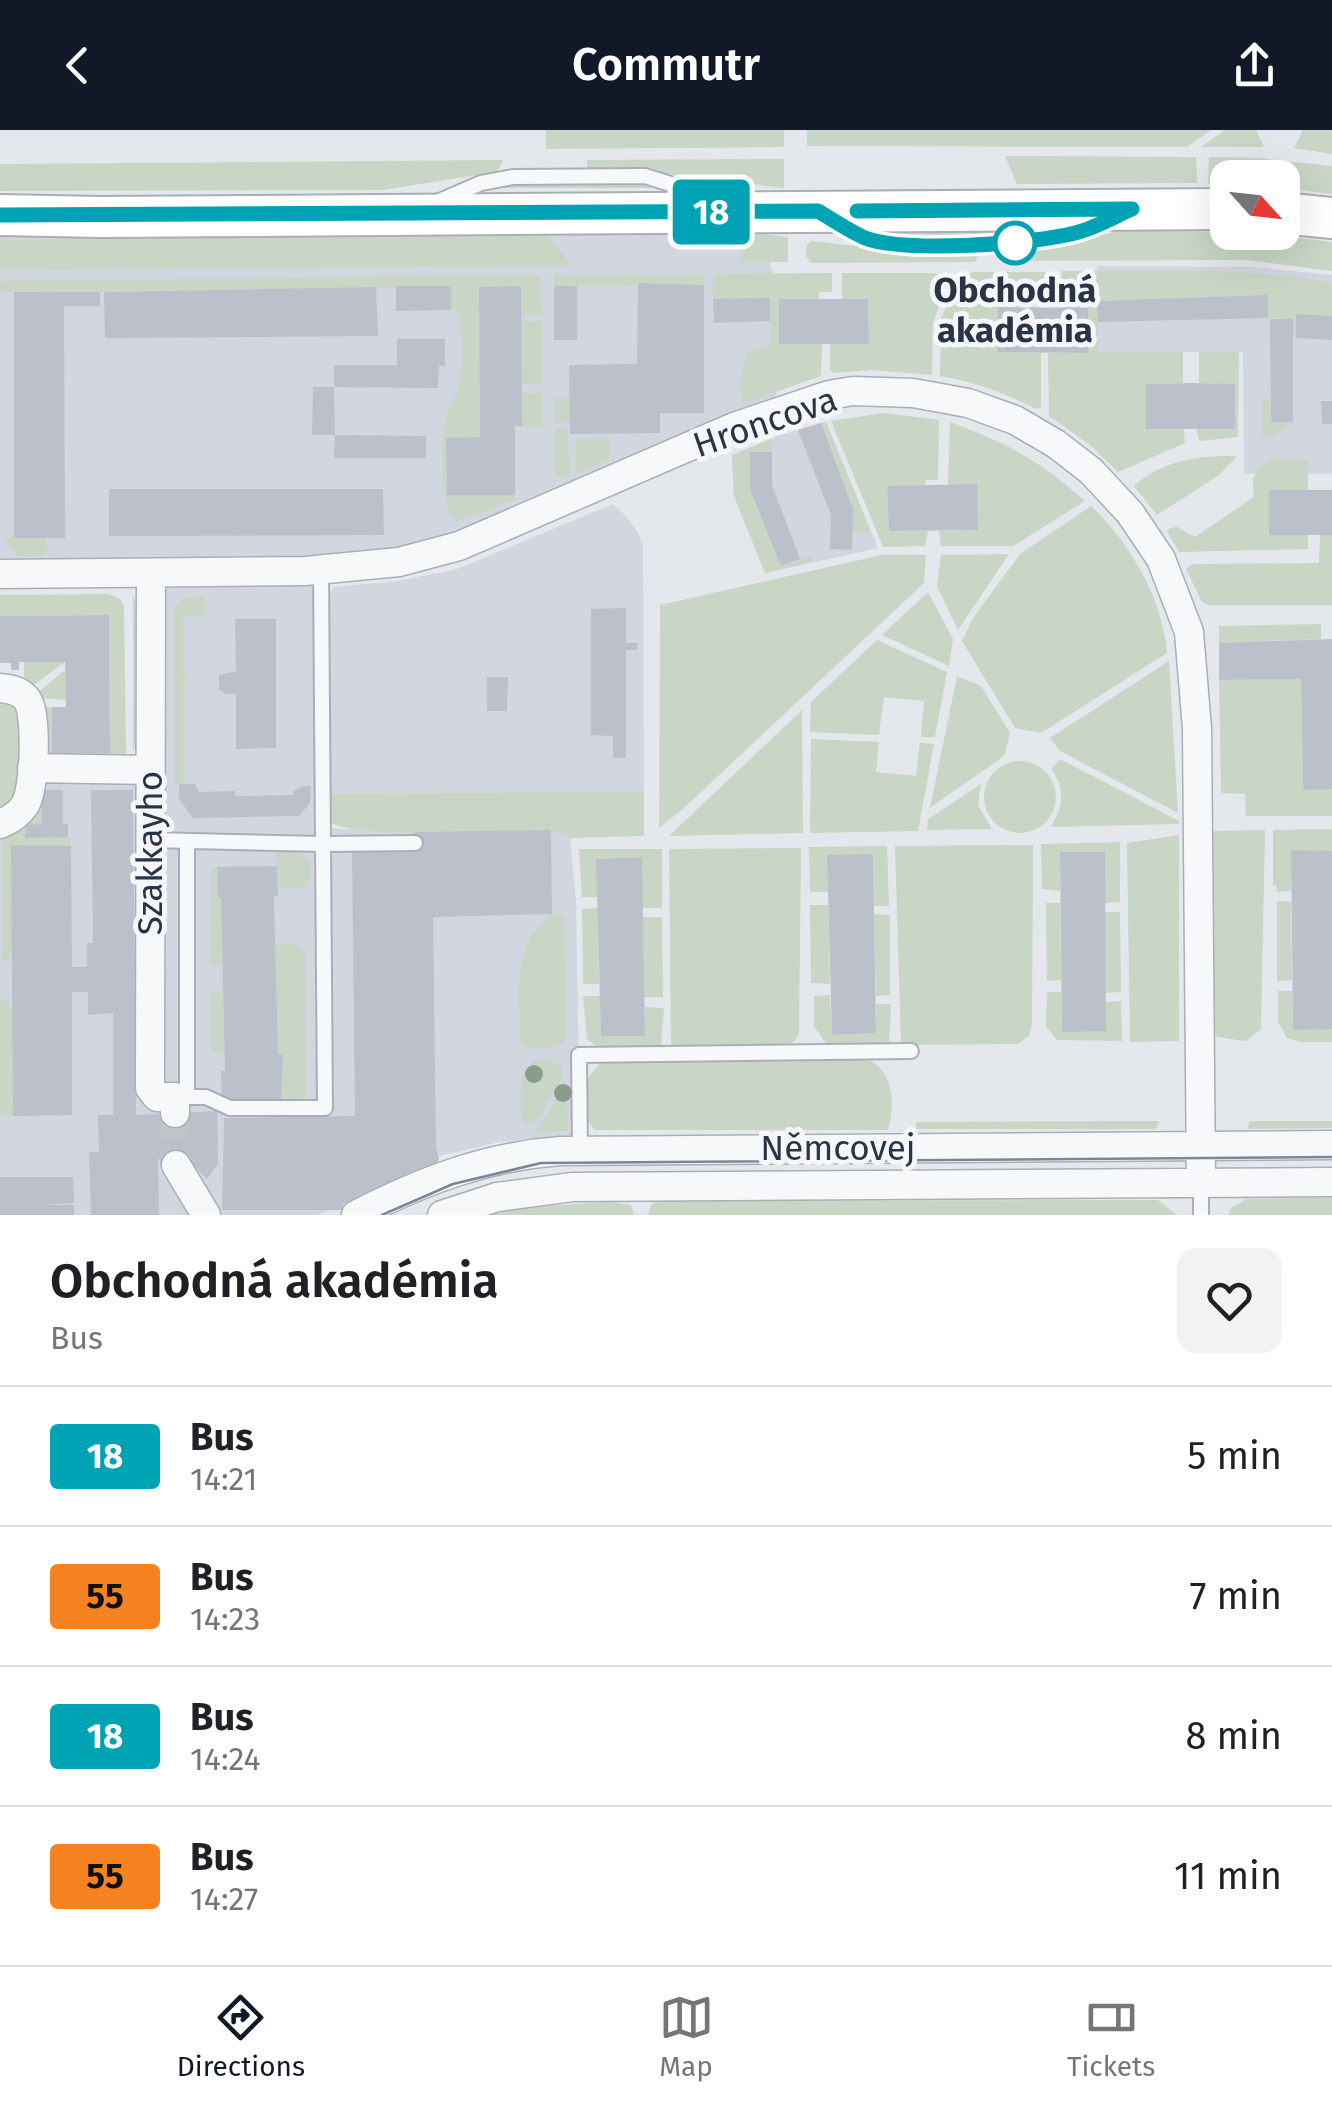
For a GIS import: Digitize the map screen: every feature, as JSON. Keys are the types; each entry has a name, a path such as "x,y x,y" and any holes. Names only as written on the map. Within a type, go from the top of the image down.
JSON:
{"street":[{"path":"0,215 1210,209"},
{"path":"1300,215 1332,218"},
{"name":"Hroncova","path":"0,574 322,571 399,562 458,546 768,413 828,395 913,393 968,403 1015,420 1056,444 1091,472 1130,513 1161,560 1186,622 1193,652 1198,729 1201,1182"},
{"name":"Szakkayho","path":"151,574 150,1088 157,1097 179,1102"},
{"path":"0,688 20,693 29,703 32,768 25,804 0,824"},
{"path":"32,768 150,770"},
{"name":"Němcovej","path":"356,1215 418,1184 464,1167 523,1155 580,1150 1332,1145"},
{"path":"176,1164 206,1215"},
{"name":"Němcovej","path":"442,1215 497,1198 572,1187 1332,1182"}],"lane":[{"path":"187,840 179,1102 206,1098 230,1108 325,1108 322,571"},
{"path":"150,840 415,843"},
{"path":"580,1150 579,1055 911,1052"},
{"path":"1201,1182 1201,1215"}],"shaded area":[{"path":"748,211 779,286 776,411 556,506 322,571 323,828 415,832 551,830 570,838 576,902 580,1134 499,1142 439,1156 428,1173 318,1215 0,1215 0,824 32,768 150,769 151,574 0,574 0,215"},
{"path":"1097,266 1254,267 1332,275 1332,474 1244,474 1243,352 1097,352"},
{"path":"826,422 878,548 765,573 734,496 732,455"},
{"path":"613,504 638,533 643,547 644,791 327,794 327,600 334,587 398,581 457,569"}],"green space":[{"path":"546,130 784,130 784,147 546,149"},
{"path":"807,130 1211,130 1187,147 807,146"},
{"path":"1225,130 1256,130 1264,147 1201,147"},
{"path":"1303,130 1332,130 1332,154 1294,148"},
{"path":"1005,156 1196,157 1197,183 1017,184"},
{"path":"1209,157 1276,160 1210,160 1208,184"},
{"path":"784,159 784,188 641,171 587,170 587,160"},
{"path":"503,160 497,172 382,190 0,191 0,164"},
{"path":"1300,163 1332,166 1332,194 1300,190"},
{"path":"649,182 661,188 493,188 508,183"},
{"path":"1127,230 1210,232 1210,250 1300,250 1300,238 1332,242 1332,271 1247,260 1018,261 1017,250"},
{"path":"753,233 788,237 788,262 738,262"},
{"path":"875,233 1025,233 887,237"},
{"path":"548,235 571,265 0,270 0,240"},
{"path":"812,241 909,252 910,257 977,256 976,262 811,263 806,256 807,244"},
{"path":"1062,271 1231,272 1332,283 1332,316 1296,314 1296,338 1293,319 1268,318 1267,295 1097,301 1097,352 1183,352 1183,383 1146,384 1146,428 1184,428 1185,443 1118,472 1090,445 1049,416 1048,353 1088,353 1088,308 1060,308"},
{"path":"973,272 1050,272 1049,296 1033,296 1033,307 998,307 998,352 1041,353 1041,407 1036,409 990,389 940,376 941,319 957,280"},
{"path":"832,273 832,292 819,292 819,299 779,299 779,343 822,344 821,376 742,404 741,378 748,353 770,344 770,299 713,299 713,274"},
{"path":"842,273 947,275 933,323 932,375 830,370 830,344 869,344 868,299 842,299"},
{"path":"540,275 541,314 521,314 520,286 479,287 480,437 446,439 447,495 515,495 516,499 456,522 446,502 442,472 446,417 458,388 461,360 460,311 451,310 450,287 0,292 0,281"},
{"path":"554,275 704,275 704,285 554,286"},
{"path":"521,321 541,321 541,384 521,384"},
{"path":"1199,352 1239,352 1238,437 1199,441 1196,428 1235,428 1235,385 1199,383"},
{"path":"521,393 541,393 541,426 522,426"},
{"path":"555,398 570,398 570,422 555,423"},
{"path":"1261,399 1270,399 1271,422 1293,422 1272,437 1261,438"},
{"path":"884,413 939,420 938,480 926,480 925,485 887,487 889,531 928,531 925,546 883,547 831,421"},
{"path":"826,422 871,532 853,532 853,509 821,423"},
{"path":"950,422 1022,454 1085,501 1013,546 941,546 939,531 977,530 948,485"},
{"path":"555,428 567,428 570,477 555,477"},
{"path":"609,438 609,460 576,474 576,439"},
{"path":"771,439 772,452 751,452 750,489 781,566 811,557 812,562 765,573 734,496 732,455"},
{"path":"1237,456 1219,475 1157,515 1134,486 1157,470 1182,461"},
{"path":"1274,458 1308,461 1308,490 1269,491 1269,535 1308,535 1308,549 1179,552 1167,532 1170,528 1177,527 1195,537 1254,497 1255,473"},
{"path":"1091,506 1119,537 1142,573 1159,613 1167,653 1041,733 1015,728 962,641 973,618 1020,554"},
{"path":"1320,535 1332,535 1332,605 1209,605 1202,602 1186,569 1193,564 1319,563"},
{"path":"3,537 47,537 46,555 17,556"},
{"path":"1009,554 958,630 937,586 941,555"},
{"path":"882,555 926,555 924,583 659,828 660,605"},
{"path":"928,592 953,639 949,666 882,635"},
{"path":"109,594 124,606 126,758 41,755 38,707 52,707 52,753 110,752 109,615 0,616 0,595"},
{"path":"133,596 137,606 138,745 133,751"},
{"path":"205,597 204,615 183,616 183,673 187,678 183,681 183,784 175,784 174,609 183,598"},
{"path":"1321,624 1321,639 1219,643 1219,626"},
{"path":"877,640 947,672 935,737 921,737 924,701 884,697 879,735 810,732 811,702"},
{"path":"1169,661 1178,813 1060,751 1050,738"},
{"path":"24,662 65,662 24,692"},
{"path":"65,670 66,700 39,698 36,694"},
{"path":"957,676 981,686 1010,733 1004,756 930,808"},
{"path":"1301,679 1303,789 1332,789 1332,816 1246,816 1245,794 1221,793 1219,680"},
{"path":"0,692 21,701 24,784 0,817"},
{"path":"802,710 803,833 669,836"},
{"path":"811,739 879,742 876,772 916,776 920,743 934,744 918,831 810,833"},
{"path":"1060,759 1179,824 1051,827 1061,798 1051,769"},
{"path":"1020,761 1045,772 1056,797 1045,822 1020,833 995,822 984,797 995,772"},
{"path":"981,784 978,805 992,829 927,830 928,819"},
{"path":"42,790 42,824 25,837 70,837 71,846 11,845 13,953 10,961 0,961 2,835"},
{"path":"644,791 644,836 570,838 551,830 367,831 328,821 327,794"},
{"path":"1332,829 1332,851 1291,851 1291,891 1277,892 1273,885 1273,830"},
{"path":"1265,830 1261,1029 1246,1041 1217,1037 1212,1029 1211,831"},
{"path":"1179,835 1179,1041 1130,1042 1127,843"},
{"path":"1120,842 1120,902 1105,903 1104,852 1060,852 1060,891 1042,889 1041,844"},
{"path":"1033,845 1029,1036 1018,1044 901,1045 895,846"},
{"path":"887,846 889,906 874,906 873,855 828,892 810,892 809,847"},
{"path":"276,848 292,848 308,859 312,873 305,888 278,888"},
{"path":"801,848 799,1035 782,1046 674,1047 669,849"},
{"path":"579,849 662,849 662,908 642,908 641,857 597,859 597,897 582,897"},
{"path":"211,867 217,867 221,898 222,966 211,966"},
{"path":"1277,901 1291,902 1292,980 1277,981"},
{"path":"1046,903 1060,903 1061,980 1047,981"},
{"path":"810,905 828,905 830,984 811,983"},
{"path":"598,908 599,984 583,984 582,909"},
{"path":"1105,912 1120,912 1121,992 1106,993"},
{"path":"552,914 564,914 566,1039 539,1049 521,1046 520,974 529,941"},
{"path":"874,914 890,915 890,995 876,996"},
{"path":"643,917 662,917 663,997 644,997"},
{"path":"275,944 293,944 305,950 307,1098 281,1100 283,1055 278,1054"},
{"path":"1278,991 1292,991 1293,1029 1332,1029 1332,1042 1287,1038 1278,1022"},
{"path":"223,992 224,1052 211,1053 211,993"},
{"path":"1047,992 1061,992 1062,1031 1106,1031 1106,1002 1121,1001 1122,1041 1057,1040 1046,1026"},
{"path":"830,995 832,1035 876,1033 876,1004 891,1004 889,1044 827,1045 814,1026 814,996"},
{"path":"583,996 600,996 601,1036 645,1036 645,1007 664,1008 661,1046 596,1046 587,1039"},
{"path":"0,999 10,999 10,1007 14,1007 13,1116 0,1112"},
{"path":"610,1059 867,1059 883,1071 890,1089 888,1130 595,1130 585,1112 584,1090 593,1071"},
{"path":"535,1060 547,1060 562,1067 563,1076 536,1122 525,1124 521,1077"},
{"path":"566,1084 568,1131 536,1132"},
{"path":"1159,1121 1157,1128 1152,1129 916,1129 916,1122"},
{"path":"1250,1121 1332,1121 1332,1128 1247,1129"},
{"path":"1332,1197 1332,1215 1228,1215 1232,1207 1247,1199"},
{"path":"1158,1200 1177,1215 648,1215 657,1201"},
{"path":"609,1202 631,1205 634,1215 487,1215 523,1207"}],"building":[{"path":"638,283 704,285 704,413 660,413 660,433 570,434 569,365 637,364"},
{"path":"396,286 451,286 451,310 396,311"},
{"path":"521,286 522,426 515,426 515,495 447,495 446,438 480,437 479,287"},
{"path":"554,286 577,286 577,340 554,340"},
{"path":"376,287 378,336 105,338 104,292"},
{"path":"14,292 100,292 100,306 64,309 65,538 14,538"},
{"path":"1268,295 1268,318 1098,322 1097,301"},
{"path":"770,298 770,321 714,323 713,299"},
{"path":"779,299 868,299 869,344 779,344"},
{"path":"998,307 1088,308 1088,353 998,352"},
{"path":"1296,314 1332,316 1332,340 1296,338"},
{"path":"1270,319 1293,319 1293,422 1271,422"},
{"path":"397,339 445,339 445,366 439,366 438,388 334,387 334,365 397,365"},
{"path":"1146,384 1235,384 1235,429 1146,429"},
{"path":"313,387 334,387 335,435 312,435"},
{"path":"1321,401 1332,401 1332,424 1322,424"},
{"path":"821,423 853,509 852,550 830,549 831,515 798,430"},
{"path":"335,435 426,436 426,458 334,458"},
{"path":"750,452 772,452 772,485 800,559 781,566 750,489"},
{"path":"977,484 978,530 889,531 887,486"},
{"path":"109,489 383,489 384,535 109,536"},
{"path":"1269,490 1332,490 1332,535 1269,535"},
{"path":"626,608 626,643 638,643 637,650 626,650 626,758 613,758 613,736 591,735 591,609"},
{"path":"109,615 110,753 52,753 52,707 66,707 65,662 19,662 19,670 11,670 11,663 0,663 0,616"},
{"path":"235,619 276,619 276,748 236,749 236,694 219,689 219,675 236,671"},
{"path":"1332,639 1332,789 1303,790 1301,679 1219,680 1219,643"},
{"path":"487,677 508,677 507,711 487,711"},
{"path":"179,784 195,784 199,792 235,791 235,796 293,795 303,786 311,786 310,803 299,816 193,818 179,799"},
{"path":"42,790 63,790 63,824 68,824 68,837 25,838 26,825 42,824"},
{"path":"91,790 133,790 136,1115 217,1111 218,1164 207,1179 192,1164 161,1164 158,1157 159,1215 91,1215 89,1152 99,1152 98,1115 113,1115 113,1013 88,1015 88,992 72,992 72,1115 13,1116 11,845 71,846 72,967 87,967 87,943 93,943"},
{"path":"551,830 552,914 433,917 439,1159 433,1168 352,1204 343,1203 343,1210 222,1210 224,1118 355,1116 352,852 415,852 415,832"},
{"path":"1291,850 1332,851 1332,1029 1293,1030"},
{"path":"1060,852 1105,852 1106,1031 1062,1032"},
{"path":"873,854 876,1033 832,1035 827,855"},
{"path":"642,857 645,1036 601,1036 596,859"},
{"path":"277,866 278,896 274,896 278,1054 283,1054 281,1100 222,1100 221,1071 225,1071 217,867"},
{"path":"0,1177 73,1177 74,1203 44,1205 74,1205 74,1215 0,1215"}],"tunnel":[{"path":"175,1113 176,1165"}],"tram line":[{"path":"382,1215 453,1184 541,1163 1332,1157"}],"bus line":[{"name":"18","path":"0,215 818,211 866,238 906,244 1015,243 1053,238 1132,209 857,211"}],"place":[{"name":"Obchodná akadémia","path":"1015,243"}]}
